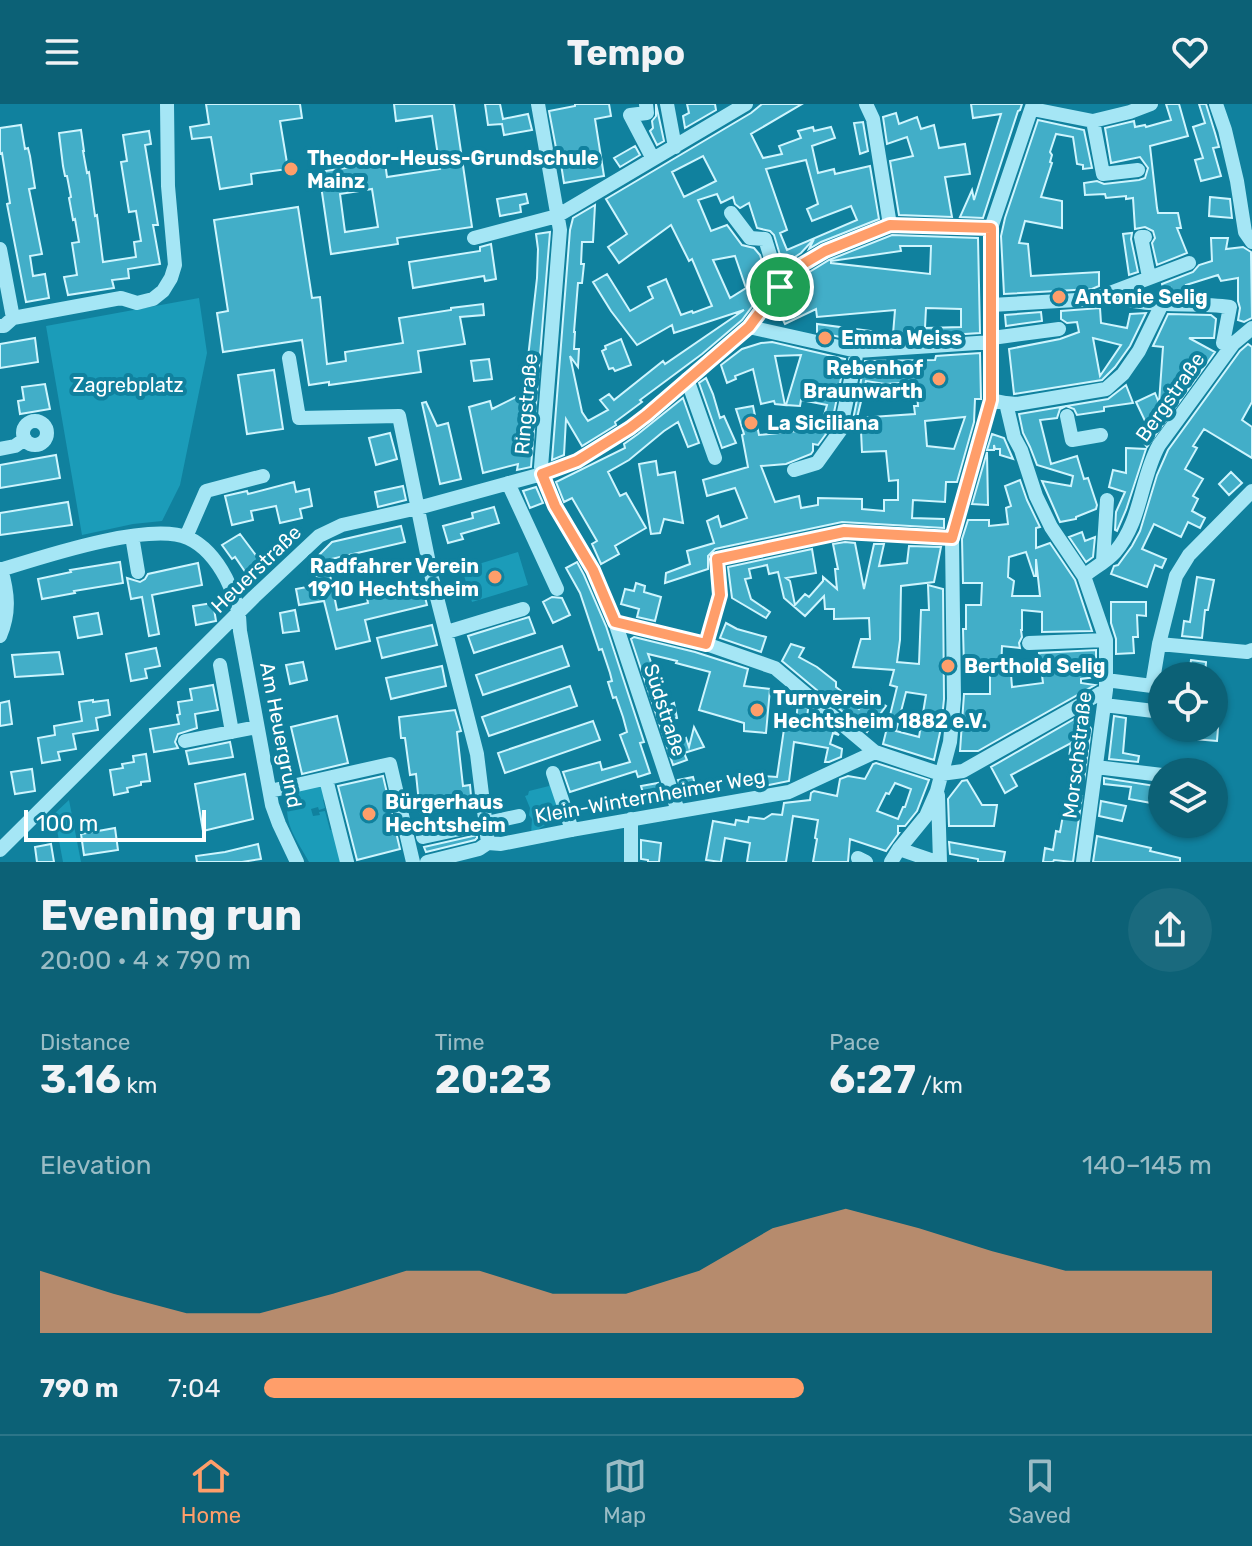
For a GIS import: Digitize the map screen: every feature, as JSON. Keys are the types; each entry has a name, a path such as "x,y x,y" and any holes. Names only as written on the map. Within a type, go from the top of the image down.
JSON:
{"street":[{"path":"0,249 6,322 121,298 137,303 153,299 163,291 175,265 168,186 167,104"},
{"name":"Ringstraße","path":"538,104 560,230 542,474 555,506 593,570 615,622"},
{"path":"646,104 647,113 630,115 644,127 653,159"},
{"path":"667,104 675,147"},
{"path":"474,238 557,216 746,104"},
{"path":"866,104 873,119 890,225 991,228"},
{"path":"937,791 939,862 895,855 926,816 937,791 950,742 954,699 952,538 998,402 992,340 991,228 1032,106 1093,121 1151,104"},
{"path":"1216,104 1237,181 1245,232 1252,242"},
{"path":"1093,121 1103,174 1138,170"},
{"path":"731,213 750,238 765,239 780,287"},
{"name":"Heuerstraße","path":"0,850 319,536 342,525 418,508 542,474 577,461 630,428 749,327 791,271 825,251 890,225"},
{"path":"1145,237 1141,237 1149,277"},
{"path":"991,305 1094,299 1189,263"},
{"path":"1109,294 1162,304 1230,307 1223,343"},
{"path":"998,402 1016,404 1106,389 1123,374 1145,341 1162,304"},
{"path":"749,327 857,351 992,340 1059,329"},
{"name":"Bergstraße","path":"1084,576 1114,553 1131,527 1150,461 1159,445 1233,344 1252,328"},
{"path":"794,470 817,463 840,431 857,351"},
{"path":"289,358 299,418 399,416 432,578 477,754 488,843"},
{"path":"687,379 715,458"},
{"name":"Morschstraße","path":"998,402 1021,450 1051,527 1084,576 1106,640 1105,692 1083,862"},
{"path":"1067,416 1074,444 1101,435"},
{"path":"0,449 15,446 25,439"},
{"path":"0,636 6,621 8,592 0,569 132,536 163,533 186,537 206,491 263,476"},
{"path":"508,483 557,589"},
{"path":"615,622 706,644 775,668 875,752 941,774 963,771 1105,692 1152,686 1176,576 1189,555 1252,491"},
{"path":"1103,561 1107,500"},
{"path":"706,644 720,595 717,559 844,532 952,538"},
{"path":"132,536 138,572"},
{"name":"Am Heuergrund","path":"186,537 207,550 220,565 240,611 240,631 270,791 279,824 297,862"},
{"path":"447,632 523,609"},
{"name":"Südstraße","path":"615,622 678,811"},
{"path":"1029,643 1106,640"},
{"path":"1159,644 1252,650"},
{"path":"220,665 232,732"},
{"path":"1105,692 1148,707"},
{"path":"185,741 257,727"},
{"name":"Klein-Winternheimer Weg","path":"427,862 479,849 488,843 501,844 789,792 875,752"},
{"path":"270,791 390,764 413,862"},
{"path":"1096,767 1148,773"},
{"path":"553,773 572,830"},
{"path":"326,779 347,862"},
{"path":"423,837 519,816"},
{"path":"631,819 631,862"}],"green space":[{"name":"Zagrebplatz","path":"199,298 207,353 180,485 162,521 82,535 46,326"},
{"name":"Radfahrer Verein 1910 Hechtsheim","path":"518,552 528,585 472,602 462,569"},
{"path":"314,783 323,788 326,799 323,800 325,808 311,809 313,816 325,811 341,862 309,862 290,825 287,807 290,797 296,788"},
{"path":"553,783 562,822 550,822 531,834 532,819 525,796 529,791"},
{"path":"69,800 81,862 63,862 54,814"}],"building":[{"path":"206,104 300,104 302,118 280,121 288,169 251,174 252,184 220,189 211,137 192,139 190,127 209,124"},
{"path":"394,104 454,104 472,227 397,238 398,244 331,254 319,172 385,162 387,177 440,169 432,116 396,121","holes":["372,189 378,227 345,232 340,194"]},
{"path":"485,104 500,104 503,119 528,114 532,130 504,135 502,124 488,125"},
{"path":"575,104 609,104 611,116 595,119 604,176 564,183 549,111"},
{"path":"656,104 664,141 657,145 650,131 656,116"},
{"path":"687,104 715,104 716,110 685,128 683,116 689,113"},
{"path":"762,104 802,104 751,134 763,158 782,154 779,146 801,138 798,131 831,127 835,138 812,146 818,173 834,169 835,174 870,166 879,219 809,249 814,239 783,265 774,235 757,228 749,203 740,208 733,197 721,203 717,194 698,200 711,231 727,225 742,245 754,248 760,255 769,284 742,320 640,400 642,402 615,422 616,425 582,446 566,419 564,455 552,460 573,218 595,205 593,242 582,242 581,264 584,264 582,283 578,283 574,332 574,349 579,349 578,367 570,356 582,412 588,421 608,410 600,400 609,394 614,400 663,361 665,364 744,310 674,333 672,325 637,345 593,282 607,274 630,311 653,298 648,287 666,279 681,315 712,306 692,259 689,261 671,225 619,263 608,247 627,234 606,199","holes":["703,156 716,181 684,197 672,172","806,160 818,204 807,209 812,221 851,206 857,220 787,250 780,233 787,230 766,169","735,256 746,288 730,298 713,260"]},
{"path":"971,104 1022,104 983,218 960,217 972,190 974,200 1001,114 973,118"},
{"path":"1166,104 1179,104 1188,136 1150,146 1157,208 1158,213 1178,213 1181,228 1177,228 1187,253 1157,265 1153,231 1145,227 1135,229 1133,198 1085,195 1084,183 1097,181 1104,184 1145,178 1148,168 1140,157 1111,163 1105,128 1134,121 1135,127 1146,127 1171,120"},
{"path":"1199,104 1206,104 1215,133 1219,147 1213,148 1221,176 1201,181 1195,160 1203,158 1193,127 1205,123"},
{"path":"896,113 899,124 917,117 921,129 934,125 939,148 965,144 970,174 945,177 952,217 899,215 890,161 913,156 907,137 887,144 883,117"},
{"path":"1038,120 1084,130 1092,168 1083,169 1083,165 1077,164 1073,137 1056,134 1050,152 1052,163 1041,197 1062,201 1062,228 1025,221 1019,243 1028,244 1031,276 1099,272 1099,286 1092,289 1004,294 1001,236"},
{"path":"863,122 868,151 860,154 854,123"},
{"path":"21,125 25,149 28,148 30,156 35,188 29,189 42,254 30,256 33,276 45,274 49,298 26,302 0,154 0,128"},
{"path":"81,130 103,262 136,257 134,242 141,241 136,211 129,212 121,162 127,161 123,135 149,131 151,144 145,145 158,225 153,225 160,264 128,269 129,278 112,280 114,288 68,295 64,277 77,275 72,243 79,242 59,133"},
{"path":"635,146 640,155 620,167 614,158"},
{"path":"526,194 528,203 520,205 521,212 500,216 497,199"},
{"path":"1210,197 1230,199 1232,218 1209,216"},
{"path":"298,207 312,298 320,297 327,364 346,361 345,352 403,343 399,318 483,304 484,315 460,317 465,344 418,351 421,372 329,385 329,382 309,385 302,340 223,352 217,313 228,311 214,220"},
{"path":"550,232 531,467 517,470 518,464 483,473 469,407 490,401 492,409 524,393 537,278 536,234"},
{"path":"1132,233 1138,272 1129,275 1123,234"},
{"path":"892,235 978,238 980,333 858,341 817,332 817,324 893,334 895,310 817,317 816,309 785,324 778,310 805,297 790,290 798,279 829,260","holes":["900,246 931,246 930,274 831,263 901,251","926,308 961,309 961,327 925,328"]},
{"path":"1211,238 1228,238 1226,249 1243,247 1251,252 1252,318 1244,322 1238,320 1238,278 1221,281 1218,275 1186,285 1188,294 1173,294 1171,288 1163,290 1162,284 1212,261"},
{"path":"491,244 496,279 485,281 484,276 413,288 409,262 480,251 480,247"},
{"path":"1100,308 1101,323 1127,328 1130,314 1146,313 1130,346 1102,380 1014,394 1009,349 1079,332 1077,322 1067,323 1061,319 1061,311","holes":["1093,338 1121,345 1100,376"]},
{"path":"1041,312 1042,321 1006,326 1005,315"},
{"path":"1168,314 1211,315 1216,319 1214,338 1189,338 1215,352 1147,447 1136,432 1147,425 1136,402 1155,393 1159,403 1163,347 1153,346"},
{"path":"35,338 38,362 0,368 0,344"},
{"path":"621,339 631,365 615,371 609,369 602,351 606,349 605,346"},
{"path":"772,342 845,359 831,427 818,445 813,444 811,454 786,464 761,466 775,502 799,496 801,508 818,505 818,498 862,499 862,509 884,511 884,500 898,500 898,480 889,481 886,451 862,452 861,431 851,429 865,361 935,360 936,356 980,353 981,399 975,399 974,422 957,482 946,482 945,502 913,500 912,518 944,519 944,528 842,522 715,549 708,556 708,569 665,583 666,573 690,564 687,551 714,543 707,521 718,516 721,527 747,518 735,488 707,496 703,480 748,467 744,434 736,409 753,406 759,435 797,431 797,425 820,429 827,405 801,400 800,406 786,405 801,355 775,356 785,405 775,404 774,401 761,404 753,369 727,383 721,365 742,349","holes":["866,381 885,384 916,382 918,406 914,406 915,414 857,418","965,417 954,449 927,446 925,421"]},
{"path":"1248,344 1252,347 1252,402 1242,420 1252,427 1252,458 1204,429 1193,446 1197,448 1185,469 1203,479 1193,496 1198,499 1192,511 1205,518 1200,528 1188,522 1181,537 1154,524 1142,549 1166,559 1162,568 1155,565 1147,587 1111,574 1140,531 1168,450"},
{"path":"489,359 492,379 474,381 471,361"},
{"path":"274,370 283,429 247,434 238,375"},
{"path":"706,378 720,418 724,416 736,443 722,448 699,383"},
{"path":"45,384 50,409 20,414 18,401 24,400 22,387"},
{"path":"1126,385 1133,403 1077,415 1074,409 1066,406 1108,399"},
{"path":"683,398 699,443 688,447 678,422 629,460 608,472 620,496 626,493 646,528 615,546 619,554 601,564 592,544 597,541 572,498 564,502 556,482 625,448 624,444"},
{"path":"426,402 437,426 448,423 461,479 440,484 422,403"},
{"path":"1066,406 1060,409 1057,418 1040,420 1051,464 1077,456 1097,505 1096,509 1076,519 1060,522 1042,481 1071,486 1073,476 1037,465 1023,433 1019,414"},
{"path":"390,433 397,459 376,465 369,438"},
{"path":"992,434 1004,438 1013,459 1000,455 1000,449 995,449 994,445 994,450 987,450"},
{"path":"1126,448 1146,449 1117,531 1116,512 1125,492 1109,487 1113,470 1126,473"},
{"path":"987,452 988,505 972,504"},
{"path":"56,455 60,478 0,488 0,465"},
{"path":"656,461 658,475 675,472 683,523 664,519 660,533 651,534 639,464"},
{"path":"1231,472 1242,483 1229,495 1219,484"},
{"path":"1020,480 1040,527 1036,528 1036,548 1050,543 1075,580 1092,631 1042,632 1042,612 1022,610 1020,648 1002,646 1001,673 1011,674 1012,687 1043,683 1039,653 1096,650 1096,677 1081,679 1081,683 1095,685 978,751 960,751 964,694 990,694 990,674 983,674 984,668 964,668 966,605 981,605 982,583 963,583 962,539 968,520 989,520 989,526 1008,524 1006,508 1011,506 1005,486","holes":["1026,552 1034,576 1036,559 1040,596 1012,596 1014,581 1008,577 1009,557"]},
{"path":"294,482 296,492 309,489 312,506 300,509 302,518 280,523 276,506 251,511 253,520 232,525 225,496 247,491 248,494"},
{"path":"403,486 406,500 378,507 375,492"},
{"path":"536,487 543,503 530,508 523,491"},
{"path":"68,502 72,525 0,535 0,513"},
{"path":"494,507 499,523 461,534 463,539 448,543 443,526 473,518 472,513"},
{"path":"401,526 405,542 327,560 337,610 368,603 367,598 422,585 427,605 365,620 370,641 336,649 324,601 299,605 296,589 318,585 314,563 309,565 332,542"},
{"path":"1082,532 1085,541 1095,537 1093,557 1086,562 1069,537"},
{"path":"240,534 264,566 248,576 222,545"},
{"path":"855,543 864,589 874,544 884,544 879,566 907,563 909,546 941,547 934,582 901,586 897,662 919,664 921,610 929,610 928,585 943,589 944,699 934,760 883,744 897,687 890,685 894,670 853,667 861,639 870,639 869,618 834,619 834,609 825,609 824,596 805,616 784,598 778,572 769,574 767,565 749,569 751,578 745,579 751,599 770,612 766,618 732,598 728,567 812,549 816,573 786,578 790,581 795,605 805,594 809,597 823,577 837,589 835,569 838,569 833,544","holes":["906,692 926,695 919,737 896,731"]},
{"path":"120,562 123,583 42,599 38,579"},
{"path":"577,562 606,626 644,742 640,743 650,773 638,777 636,771 570,792 563,772 600,762 602,770 630,762 620,735 627,732 623,717 608,682 612,681 610,673 580,593 566,568"},
{"path":"198,563 202,585 152,595 159,634 149,636 142,597 131,599 127,578 140,582 148,574"},
{"path":"1197,577 1214,580 1208,610 1205,610 1202,638 1182,636 1184,621 1190,622"},
{"path":"636,583 645,586 644,592 661,597 655,621 637,617 639,609 621,604 625,589 634,591"},
{"path":"552,597 562,598 570,615 553,623 543,602"},
{"path":"1111,602 1146,602 1146,616 1137,615 1138,637 1133,637 1134,653 1116,654"},
{"path":"213,603 216,621 196,625 193,606"},
{"path":"295,610 299,631 283,633 280,613"},
{"path":"98,613 102,634 78,638 74,617"},
{"path":"529,617 535,633 474,653 468,636"},
{"path":"726,623 766,637 761,652 720,638"},
{"path":"432,625 437,645 382,658 377,638"},
{"path":"634,637 748,669 744,686 770,689 766,733 744,731 744,723 699,710 710,672 648,654 667,706 674,703 677,718 672,719 680,741 686,738 689,747 694,727 704,747 684,753 687,760 673,765 631,639"},
{"path":"791,644 804,648 799,657 836,682 836,687 845,694 843,696 859,709 870,696 886,706 867,732 782,661"},
{"path":"562,646 569,666 483,695 476,675"},
{"path":"156,648 160,666 145,669 147,678 131,681 126,654"},
{"path":"59,652 63,674 15,677 12,655"},
{"path":"303,662 307,680 290,684 286,665"},
{"path":"442,666 446,686 391,699 386,678"},
{"path":"213,685 218,710 195,714 197,728 178,734 175,742 178,748 154,752 150,729 179,724 178,702 192,700 190,689"},
{"path":"570,686 577,706 489,736 482,717"},
{"path":"108,700 110,715 96,718 98,730 73,734 76,749 58,752 60,760 42,763 38,738 55,735 54,726 82,721 79,702"},
{"path":"9,701 12,724 0,726 0,703"},
{"path":"798,701 808,709 807,719 823,721 839,735 833,733 830,744 842,749 841,757 825,762 828,748 794,742 789,781 764,786 764,776 777,777 785,722 796,723"},
{"path":"455,710 461,731 457,732 463,786 470,785 472,807 420,813 416,774 410,775 399,717"},
{"path":"1083,714 1091,729 1084,781 1077,781 1081,760 1069,758 1071,743 1011,775 1017,786 1005,793 991,767"},
{"name":"Bürgerhaus Hechtsheim","path":"337,716 348,763 302,774 291,727"},
{"path":"1114,716 1126,718 1123,753 1139,756 1138,762 1109,759"},
{"path":"593,721 600,740 505,773 498,753"},
{"path":"230,742 233,757 189,764 186,751"},
{"path":"146,754 150,781 114,795 110,770 134,762 133,756"},
{"path":"873,764 929,780 917,811 905,826 898,826 899,833 886,851 850,839 848,862 813,862 818,820 793,816 786,862 747,862 750,843 725,838 721,862 706,860 713,821 735,825 736,820 748,822 749,817 764,819 772,814 782,815 784,803 810,800 814,791 837,796 840,779 848,776 865,779","holes":["895,783 911,789 898,819 877,811"]},
{"path":"32,769 35,791 15,794 11,772"},
{"path":"245,774 253,819 203,831 195,784"},
{"name":"Bürgerhaus Hechtsheim","path":"383,776 400,849 357,860 338,786"},
{"path":"693,777 697,792 683,795 678,780"},
{"path":"1104,778 1148,785 1148,802 1129,799 1131,787 1104,784"},
{"path":"967,780 982,805 997,805 994,826 949,826 948,799 962,781"},
{"path":"658,783 662,796 618,807 616,797 643,793 641,786"},
{"path":"1067,793 1082,796 1073,862 1043,862 1045,848 1053,850 1056,831 1060,832"},
{"path":"1101,801 1126,806 1122,821 1099,816"},
{"path":"115,828 118,850 84,855 81,834"},
{"path":"477,835 475,840 426,852 424,847"},
{"path":"1097,836 1151,848 1150,851 1180,858 1180,862 1093,862"},
{"path":"641,840 661,843 659,862 641,859"},
{"path":"949,842 1005,852 1003,862 978,862 978,859 950,854"},
{"path":"51,844 54,862 37,862 35,847"},
{"path":"258,844 261,859 197,862 196,856"}],"place":[{"name":"Theodor-Heuss-Grundschule Mainz","path":"291,169"},
{"name":"Antonie Selig","path":"1059,297"},
{"name":"Emma Weiss","path":"825,338"},
{"name":"Rebenhof Braunwarth","path":"939,379"},
{"name":"La Siciliana","path":"751,423"},
{"name":"Radfahrer Verein 1910 Hechtsheim","path":"495,577"},
{"name":"Berthold Selig","path":"948,666"},
{"name":"Turnverein Hechtsheim 1882 e.V.","path":"757,710"},
{"name":"Bürgerhaus Hechtsheim","path":"369,814"}],"route":[{"path":"890,225 991,228 991,400 952,538 844,532 717,559 720,595 706,644 615,622 593,570 555,506 542,474 577,461 630,428 749,327 780,287 791,271 825,251 890,225"}]}
